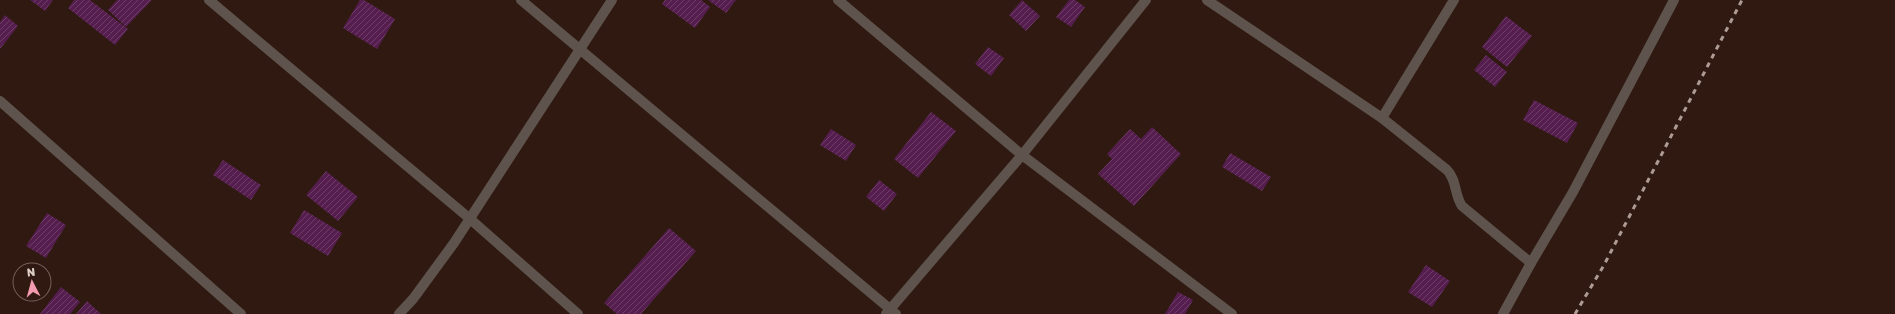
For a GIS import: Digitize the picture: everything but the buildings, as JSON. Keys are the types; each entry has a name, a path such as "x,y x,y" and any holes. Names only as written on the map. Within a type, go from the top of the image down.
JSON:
{"street":[{"path":"210,0 469,218 578,314"},
{"path":"521,0 891,312 1022,155 1146,0"},
{"path":"399,314 413,298 449,249 612,0"},
{"path":"838,0 1022,155 1232,314"},
{"path":"1207,0 1382,118 1452,175 1459,201 1462,206 1531,263"},
{"path":"1382,118 1454,0"},
{"path":"1503,314 1573,192 1674,0"},
{"path":"0,101 240,314"}],"railway":[{"path":"1575,314 1604,265 1742,0"}]}
